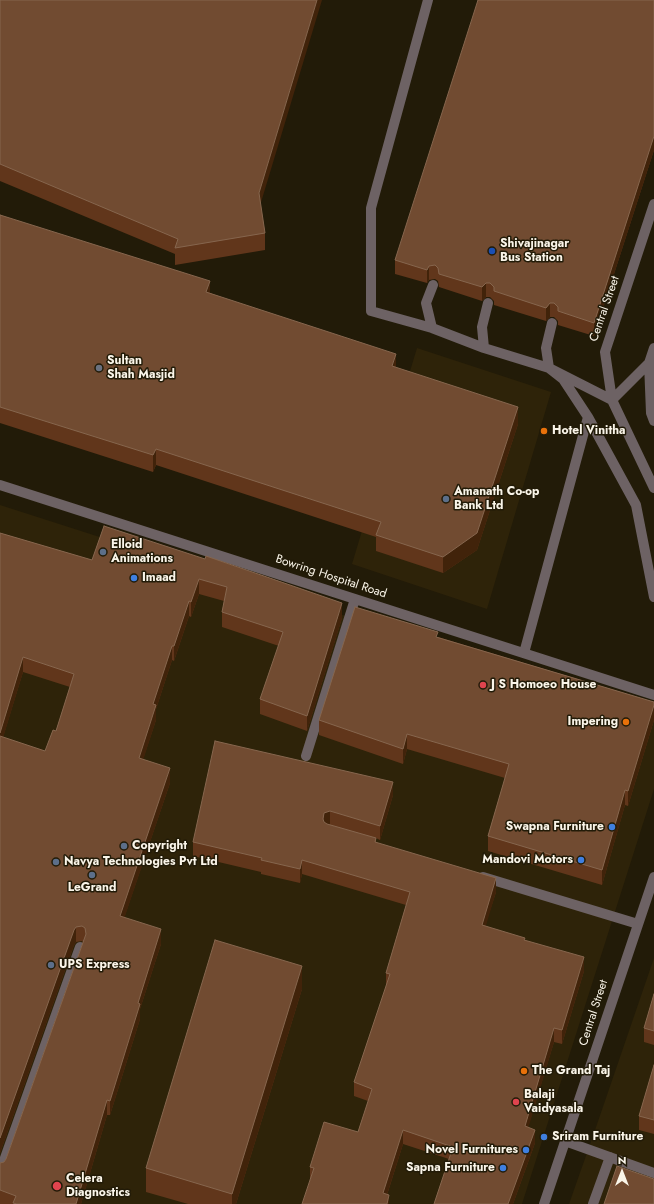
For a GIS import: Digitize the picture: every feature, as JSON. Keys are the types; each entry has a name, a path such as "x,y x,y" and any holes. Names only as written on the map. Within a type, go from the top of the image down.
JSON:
{"street":[{"path":"428,0 370,208 372,311 432,328 484,348 549,368 612,400 649,364"},
{"name":"Central Street","path":"654,204 605,352 612,400 654,488"},
{"path":"432,328 426,303 433,285"},
{"path":"484,348 482,327 488,303"},
{"path":"552,323 546,348 549,368 563,379 588,417 636,505 654,597"},
{"path":"654,348 649,364 651,413 654,421"},
{"path":"524,653 588,417"},
{"name":"Bowring Hospital Road","path":"0,485 654,695"},
{"path":"306,756 355,599"},
{"path":"474,874 638,924"},
{"name":"Central Street","path":"544,1204 654,876"},
{"path":"0,1172 80,947"},
{"path":"565,1141 654,1173"},
{"path":"593,1204 610,1157"}],"shaded area":[{"path":"417,348 551,392 487,609 352,564"},
{"path":"0,505 654,715 654,789 522,1204 0,1204"},
{"path":"654,958 654,1204 569,1204 594,1133"}],"building":[{"path":"0,0 317,0 259,193 265,233 175,248 178,239 0,164"},
{"path":"478,0 654,0 654,136 594,323 558,311 558,307 554,303 550,303 546,308 494,291 494,287 490,283 486,283 482,287 439,274 438,268 435,265 429,266 427,270 395,260"},
{"path":"0,215 210,281 206,292 396,354 392,366 518,407 477,533 443,557 376,535 381,522 156,449 153,455 0,407"},
{"path":"104,526 205,559 206,556 342,603 307,716 260,699 283,632 222,612 227,587 199,579 191,602 189,601 174,646 172,646 153,704 156,705 139,758 170,768 120,916 161,929 138,1003 140,1004 110,1101 107,1100 76,1204 17,1204 13,1203 16,1196 0,1190 0,1163 4,1162 6,1159 86,934 85,928 82,926 76,927 74,930 0,1138 0,736 45,751 53,730 56,731 74,674 23,657 0,733 0,533 92,560"},
{"path":"355,607 438,632 436,637 654,702 628,791 625,790 602,870 488,836 509,764 407,734 403,749 319,720"},
{"path":"215,741 393,782 380,826 330,811 324,813 324,822 376,838 375,842 496,878 482,925 525,938 524,940 584,957 562,1030 554,1028 525,1126 535,1130 508,1204 434,1204 453,1147 403,1130 383,1193 389,1195 387,1204 302,1204 314,1168 310,1167 324,1122 358,1132 372,1089 354,1082 390,974 386,973 410,892 302,860 300,869 261,860 262,858 193,842"},
{"path":"215,940 302,966 232,1194 146,1168"},
{"path":"654,994 654,1031 644,1028"},
{"path":"654,1065 654,1120 639,1116"},
{"path":"617,1166 654,1179 654,1204 604,1204"}],"place":[{"name":"Shivajinagar Bus Station","path":"492,251"},
{"name":"Sultan Shah Masjid","path":"99,368"},
{"name":"Hotel Vinitha","path":"544,431"},
{"name":"Amanath Co-op Bank Ltd","path":"446,499"},
{"name":"Elloid Animations","path":"103,552"},
{"name":"Imaad","path":"134,578"},
{"name":"J S Homoeo House","path":"483,685"},
{"name":"Impering","path":"626,722"},
{"name":"Swapna Furniture","path":"612,827"},
{"name":"Copyright","path":"124,846"},
{"name":"Mandovi Motors","path":"581,860"},
{"name":"Navya Technologies Pvt Ltd","path":"56,862"},
{"name":"LeGrand","path":"92,875"},
{"name":"UPS Express","path":"51,965"},
{"name":"The Grand Taj","path":"524,1071"},
{"name":"Balaji Vaidyasala","path":"516,1102"},
{"name":"Sriram Furniture","path":"544,1137"},
{"name":"Novel Furnitures","path":"526,1150"},
{"name":"Sapna Furniture","path":"503,1168"},
{"name":"Celera Diagnostics","path":"57,1186"}]}
